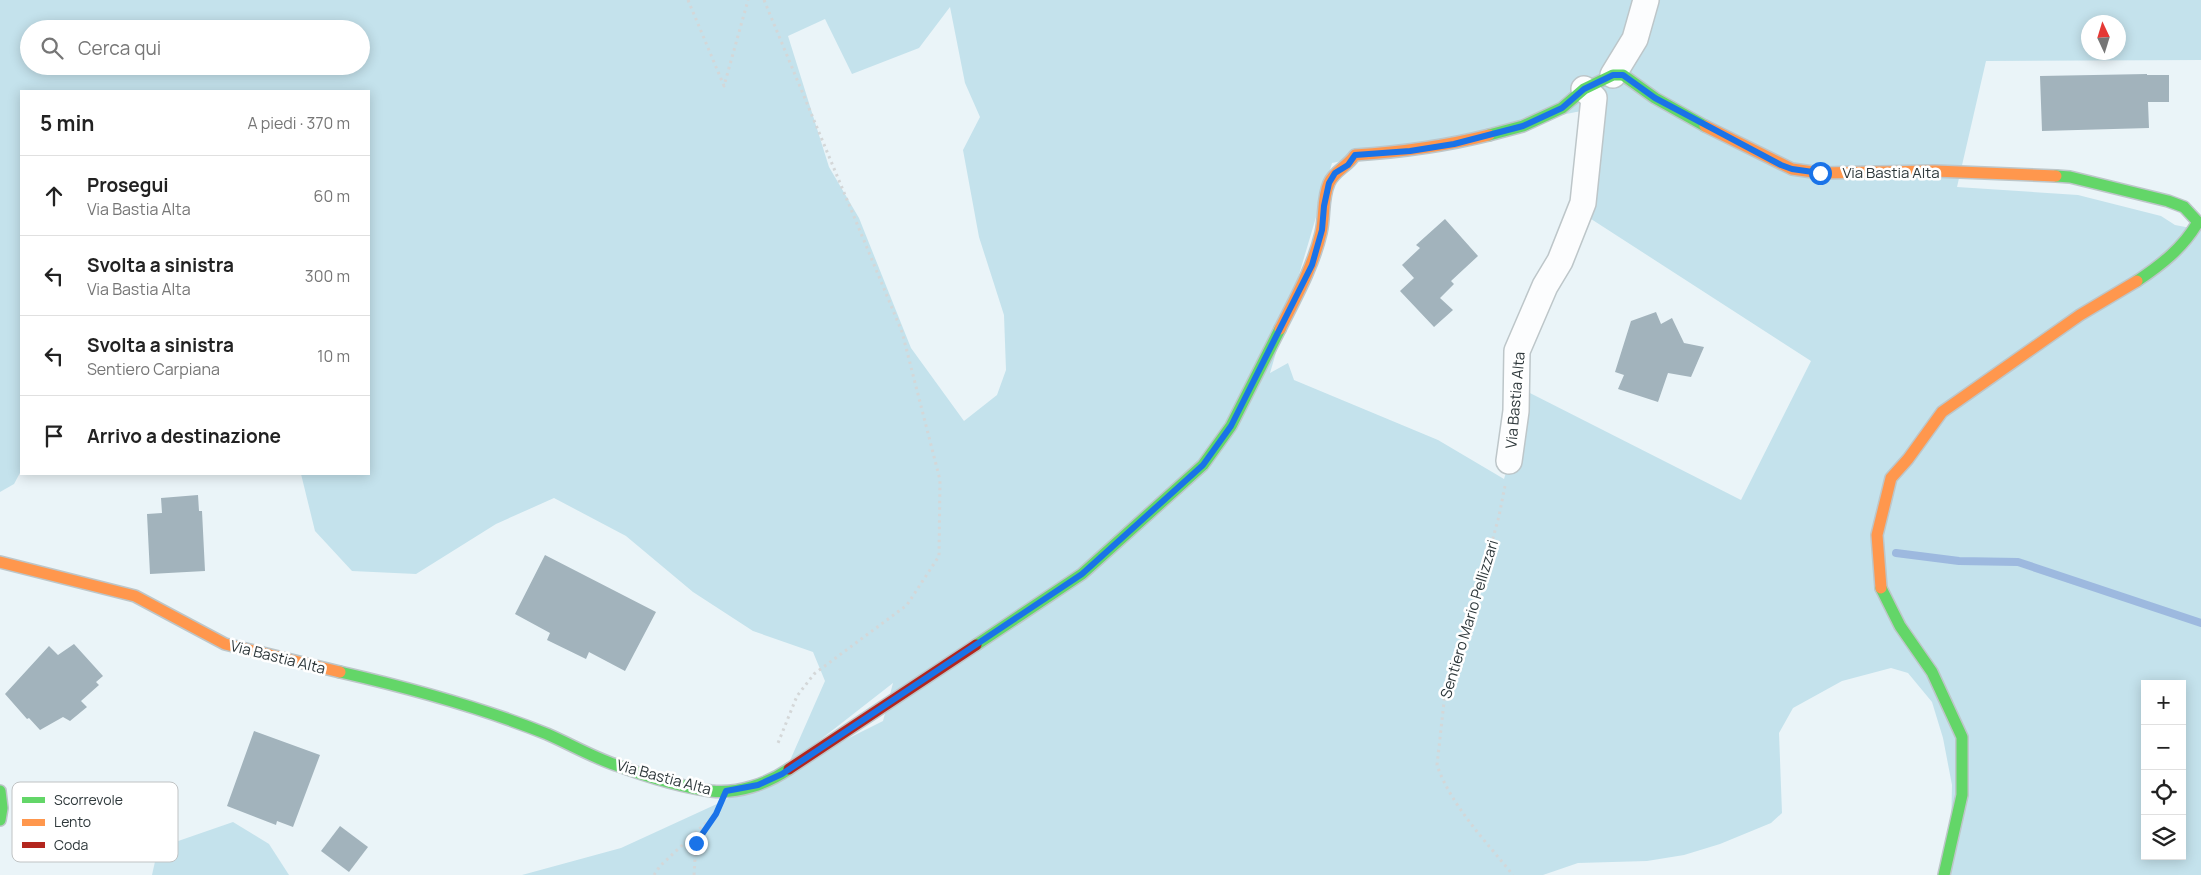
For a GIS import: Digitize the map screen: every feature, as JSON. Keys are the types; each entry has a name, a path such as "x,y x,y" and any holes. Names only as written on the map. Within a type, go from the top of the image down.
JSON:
{"street":[{"path":"1613,75 1635,39 1646,0"},
{"name":"Via Bastia Alta","path":"0,562 135,596 225,644 421,691 546,734 615,765 712,791 734,791 758,785 782,774 1082,574 1203,465 1231,426 1312,265 1322,230 1324,206 1329,183 1335,173 1348,165 1355,155 1410,151 1454,144 1523,126 1562,108 1584,89 1613,75 1623,75 1655,98 1713,130 1792,169 1820,173 1935,171 2070,177 2168,201 2188,211 2198,222 2191,234 2158,267 2115,296 2080,315 1996,372 1942,412 1908,459 1890,478 1878,535 1881,588 1900,626 1932,672 1962,737 1962,795 1944,875"},
{"name":"Via Bastia Alta","path":"1510,460 1516,411 1517,350 1544,286 1560,261 1583,203 1594,98 1584,89"},
{"path":"0,790 2,808 0,820"}],"path":[{"path":"688,0 724,86 748,0"},
{"path":"764,0 902,332 940,480 939,556 907,605 814,674 796,696 774,752"},
{"name":"Sentiero Mario Pellizzari","path":"1510,460 1490,550 1444,693 1437,765 1462,809 1513,875"},
{"path":"654,875 660,866 716,814 696,843 694,875"}],"shaded area":[{"path":"0,0 2201,0 2201,60 1986,61 1957,187 2078,195 2161,216 2175,225 2201,230 2201,875 1950,875 1952,785 1943,738 1932,702 1908,673 1891,668 1842,681 1793,708 1779,733 1782,813 1771,823 1720,844 1684,855 1647,861 1578,863 1543,875 522,875 621,848 719,803 883,721 893,683 788,765 825,681 813,652 753,631 693,592 626,536 554,498 496,524 416,574 352,571 315,531 301,475 370,475 370,90 20,90 20,473 14,484 0,492","holes":["950,7 965,83 980,117 963,150 979,237 1004,315 1006,370 997,395 964,421 911,348 859,218 829,167 788,36 825,19 852,74 919,48","1598,109 1588,217 1811,361 1741,500 1520,388 1512,453 1504,479 1438,440 1294,380 1288,363 1270,373 1332,163"]},
{"path":"233,822 269,844 289,875 152,875 155,862 178,862 178,841"}],"building":[{"path":"2169,75 2169,102 2148,102 2149,128 2042,131 2040,76"},
{"path":"1445,219 1478,256 1451,281 1454,284 1440,298 1453,310 1434,327 1400,291 1414,278 1402,265 1420,248 1416,245"},
{"path":"1656,312 1661,324 1672,318 1684,343 1704,347 1691,377 1668,373 1658,402 1618,389 1624,375 1615,372 1631,321"},
{"path":"198,495 199,511 202,511 205,571 150,574 147,514 162,513 161,498"},
{"path":"545,555 656,612 625,671 589,652 586,659 547,640 550,633 515,614"},
{"path":"74,644 103,676 96,682 99,685 81,701 87,707 70,721 63,717 40,730 29,718 27,719 5,694 49,646 58,655"},
{"path":"254,731 320,755 293,827 277,821 276,825 227,806"},
{"path":"340,826 368,847 349,872 321,851"}],"waterway":[{"path":"1896,553 1959,561 2018,562 2201,623"}],"traffic: fast":[{"path":"1489,135 1523,126 1562,108 1584,89 1613,75 1623,75 1655,98 1705,126"},
{"path":"2056,176 2070,177 2168,201 2184,207 2198,222 2186,240 2171,255 2137,281"},
{"path":"976,645 1082,574 1203,465 1231,426 1280,329"},
{"path":"1881,588 1900,626 1932,672 1962,737 1962,795 1944,875"},
{"path":"340,672 419,692 496,715 547,734 607,762 650,777 688,787 721,792 731,791 752,787 789,769"},
{"path":"0,791 2,808 0,820"}],"traffic: slow":[{"path":"1705,126 1792,169 1820,173 1935,171 2056,176"},
{"path":"1280,329 1304,282 1318,246 1325,195 1329,183 1334,175 1355,155 1423,148 1489,135"},
{"path":"1881,588 1877,535 1891,478 1908,459 1942,412 2080,315 2137,281"},
{"path":"0,562 135,596 225,644 340,672"}],"traffic: jam":[{"path":"789,769 976,645"}],"route":[{"path":"696,843 716,814 726,791 758,785 782,774 1082,574 1203,465 1231,426 1312,265 1322,230 1324,206 1329,183 1335,173 1348,165 1355,155 1410,151 1454,144 1523,126 1562,108 1584,89 1598,84 1613,75 1623,75 1655,98 1781,165 1792,169 1820,173"}]}
